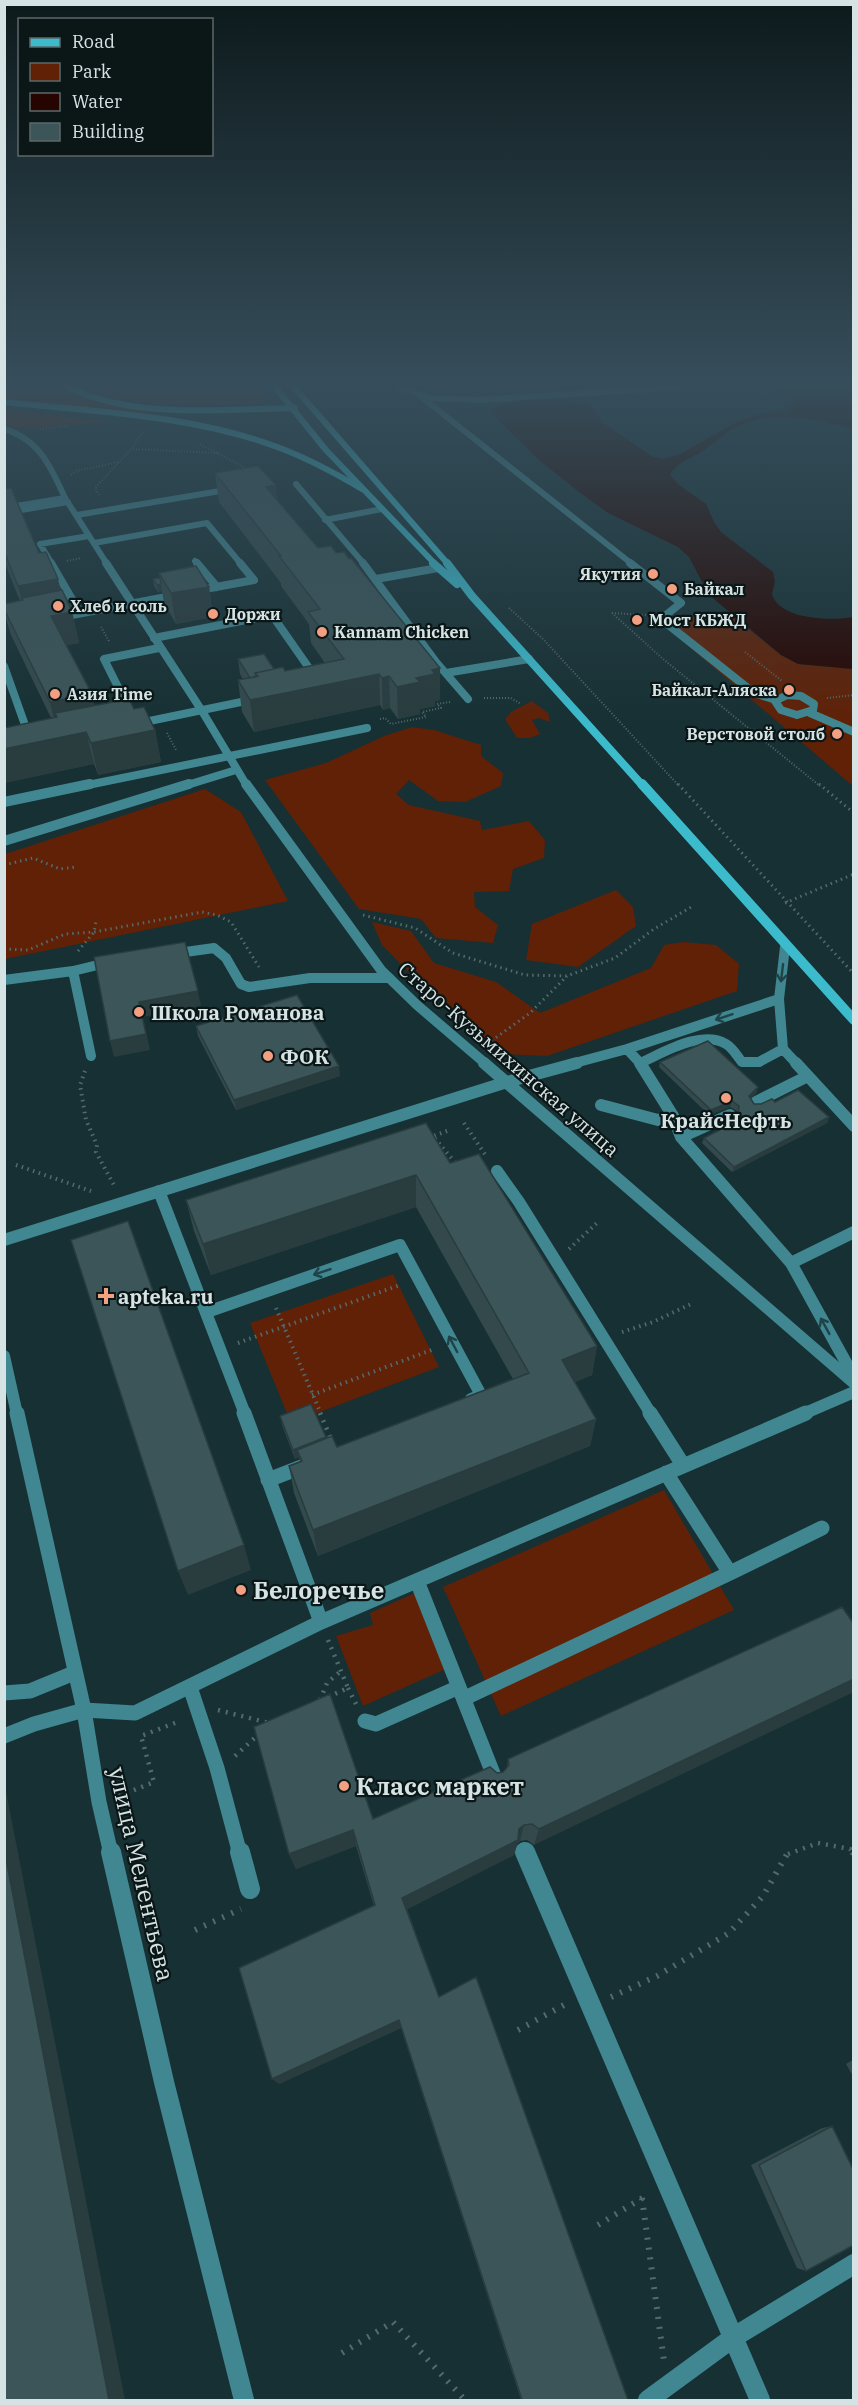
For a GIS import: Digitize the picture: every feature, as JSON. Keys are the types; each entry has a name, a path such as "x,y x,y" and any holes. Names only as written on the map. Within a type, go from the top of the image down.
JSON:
{"main road":[{"path":"372,499 438,568 472,596"},
{"path":"392,499 442,556 472,596 785,947 854,1020"}],"street":[{"path":"77,515 171,499"},
{"path":"308,499 362,561 446,674 468,699"},
{"path":"550,499 681,603 662,619 754,693 776,700 787,695 806,698 814,704 810,713"},
{"path":"4,508 67,500"},
{"path":"4,513 67,500"},
{"name":"Старо-Кузьмихинская улица","path":"67,500 131,604 202,711 236,770 358,941 388,978 854,1383"},
{"path":"325,520 382,509"},
{"path":"47,619 131,604 254,580 207,523 40,544 80,613"},
{"path":"195,561 217,587"},
{"path":"376,579 438,568"},
{"path":"137,724 104,659 156,643 273,615 320,686 309,688"},
{"path":"446,674 529,659"},
{"path":"4,666 33,746 23,748"},
{"path":"125,726 262,698"},
{"path":"776,700 777,708 786,713 799,715 810,713 854,732"},
{"path":"4,802 367,728"},
{"path":"4,841 236,770"},
{"path":"785,947 779,999 783,1049 854,1126"},
{"path":"159,954 214,948 226,958 241,984 249,987 310,978 388,978"},
{"path":"4,980 76,970 126,959"},
{"path":"76,970 91,1056"},
{"path":"4,1240 507,1082 627,1049 779,999"},
{"path":"640,1063 679,1046 706,1039 726,1043 742,1062 759,1062 783,1049"},
{"path":"627,1049 640,1063 673,1116 681,1137 791,1263 854,1377"},
{"path":"756,1102 808,1076"},
{"path":"601,1105 658,1120 673,1116"},
{"path":"681,1137 730,1115"},
{"path":"497,1171 519,1202 683,1465"},
{"path":"159,1191 207,1312 321,1622"},
{"path":"791,1263 854,1232"},
{"path":"207,1312 400,1245 481,1395 459,1404"},
{"name":"улица Мелентьева","path":"4,1356 84,1710 107,1838 164,2082 244,2400"},
{"path":"4,1736 34,1724 84,1710 135,1713 321,1622 854,1392"},
{"path":"268,1480 338,1453"},
{"path":"666,1473 730,1574"},
{"path":"365,1720 376,1724 462,1692 730,1574 822,1528"},
{"path":"417,1581 496,1781"},
{"path":"4,1693 30,1691 74,1673"},
{"path":"190,1687 217,1768 250,1889"},
{"path":"524,1850 760,2400"},
{"path":"648,2400 734,2337 854,2264"}],"path":[{"path":"75,560 81,558"},
{"path":"504,604 543,639 785,903 854,974"},
{"path":"92,611 118,656"},
{"path":"662,619 632,613 612,613 663,659 854,813"},
{"path":"401,722 426,717 422,712 441,708 437,704 468,699 511,698 521,704"},
{"path":"159,719 184,764"},
{"path":"4,865 33,858 60,869 76,867"},
{"path":"785,903 854,874"},
{"path":"356,913 415,928 453,953 525,975 567,976 615,958 654,929 693,906"},
{"path":"4,949 28,950 65,934 94,932 202,912 217,915 231,922 264,975 279,984"},
{"path":"76,970 78,951 94,932 96,921"},
{"path":"484,1046 513,1028 546,1000 567,976"},
{"path":"91,1056 80,1085 86,1120 97,1145 96,1152 116,1188"},
{"path":"464,1123 486,1155"},
{"path":"447,1131 433,1136 461,1169"},
{"path":"16,1165 97,1194"},
{"path":"585,1233 599,1221"},
{"path":"220,1350 418,1278"},
{"path":"268,1291 338,1453"},
{"path":"603,1337 653,1322 693,1303"},
{"path":"312,1395 453,1342"},
{"path":"310,1704 348,1688 321,1622"},
{"path":"320,1700 322,1688 341,1671"},
{"path":"119,1796 153,1782 141,1736 213,1708 270,1723"},
{"path":"217,1768 231,1759 270,1723 280,1718"},
{"path":"518,2030 588,2000 657,1976 729,1933 763,1896 787,1854 818,1843 850,1849 854,1854"},
{"path":"195,1930 237,1910"},
{"path":"598,2225 668,2183"},
{"path":"642,2198 667,2388"},
{"path":"342,2353 393,2322 465,2400"}],"green space":[{"path":"727,612 781,655 798,664 853,669 853,786 658,620"},
{"path":"532,701 548,713 550,722 539,718 532,720 540,734 530,738 517,738 505,719 511,712"},
{"path":"412,727 434,730 481,745 481,756 503,773 501,786 465,802 438,801 409,780 396,794 409,805 480,821 482,830 529,821 545,840 544,858 513,869 509,891 474,892 475,907 498,925 493,943 436,938 421,919 359,909 265,780 326,763 384,736"},
{"path":"205,789 241,812 288,901 5,959 5,854"},
{"path":"616,890 633,907 636,926 578,967 526,960 532,924"},
{"path":"372,922 411,931 434,963 496,982 540,1013 651,968 664,945 683,942 716,945 739,964 737,991 547,1056 504,1054 415,979 382,945"},
{"path":"393,1274 439,1367 291,1423 250,1323"},
{"path":"664,1490 734,1610 501,1716 443,1587"},
{"path":"417,1592 448,1668 363,1706 336,1636 373,1625 370,1613"}],"water":[{"path":"589,499 699,499 706,504 721,532 773,572 775,581 772,594 777,603 795,614 807,617 832,619 853,617 853,669 798,664 781,655 709,595 689,557 678,547 608,513"}],"building":[{"path":"4,499 16,499 39,553 46,552 58,579 18,586 4,551"},
{"path":"236,499 276,499 318,548 331,546 336,553 344,552 440,668 432,670 435,674 416,678 420,682 397,687 389,676 382,678 379,674 250,700 238,680 258,676 255,673 283,667 285,671 344,659 308,612 320,609 279,556 281,556"},
{"path":"196,566 209,587 171,593 159,573"},
{"path":"160,578 161,584 157,585 153,579"},
{"path":"62,590 72,612 51,616 92,694 50,702 4,609 4,604"},
{"path":"264,654 274,669 255,673 256,677 250,678 238,659"},
{"path":"129,699 134,709 144,707 155,730 91,743 86,732 4,749 4,728 57,717 55,713"},
{"name":"Школа Романова","path":"185,942 198,991 139,1002 146,1034 110,1041 94,957"},
{"name":"ФОК","path":"297,995 339,1066 234,1100 196,1026"},
{"path":"708,1041 758,1087 749,1096 754,1104 761,1104 772,1099 775,1102 798,1090 829,1117 734,1167 704,1138 727,1126 724,1122 738,1115 739,1106 732,1101 711,1110 660,1062"},
{"path":"426,1123 450,1163 479,1154 597,1346 562,1360 596,1419 313,1530 289,1466 302,1461 297,1450 332,1436 337,1447 529,1373 416,1175 203,1244 186,1200"},
{"path":"128,1221 244,1545 178,1571 71,1240"},
{"path":"311,1404 326,1437 293,1450 280,1416"},
{"path":"842,1607 854,1624 854,1679 539,1829 532,1824 524,1825 519,1829 518,1840 402,1898 439,1997 476,1977 628,2400 522,2400 399,2020 272,2079 239,1968 375,1905 353,1830 289,1854 254,1727 330,1694 373,1819 490,1767 497,1773 503,1772 509,1765 508,1759"},
{"path":"4,1848 109,2400 4,2400"},
{"path":"832,2126 854,2171 854,2245 806,2271 759,2165"}],"place":[{"name":"Якутия","path":"653,574"},
{"name":"Байкал","path":"672,589"},
{"name":"Хлеб и соль","path":"58,606"},
{"name":"Доржи","path":"213,614"},
{"name":"Мост КБЖД","path":"637,620"},
{"name":"Kannam Chicken","path":"322,632"},
{"name":"Байкал-Аляска","path":"789,690"},
{"name":"Азия Time","path":"55,694"},
{"name":"Верстовой столб","path":"837,734"},
{"name":"Школа Романова","path":"139,1012"},
{"name":"ФОК","path":"268,1056"},
{"name":"КрайсНефть","path":"726,1098"},
{"name":"apteka.ru","path":"106,1296"},
{"name":"Белоречье","path":"241,1590"},
{"name":"Класс маркет","path":"344,1786"}]}
